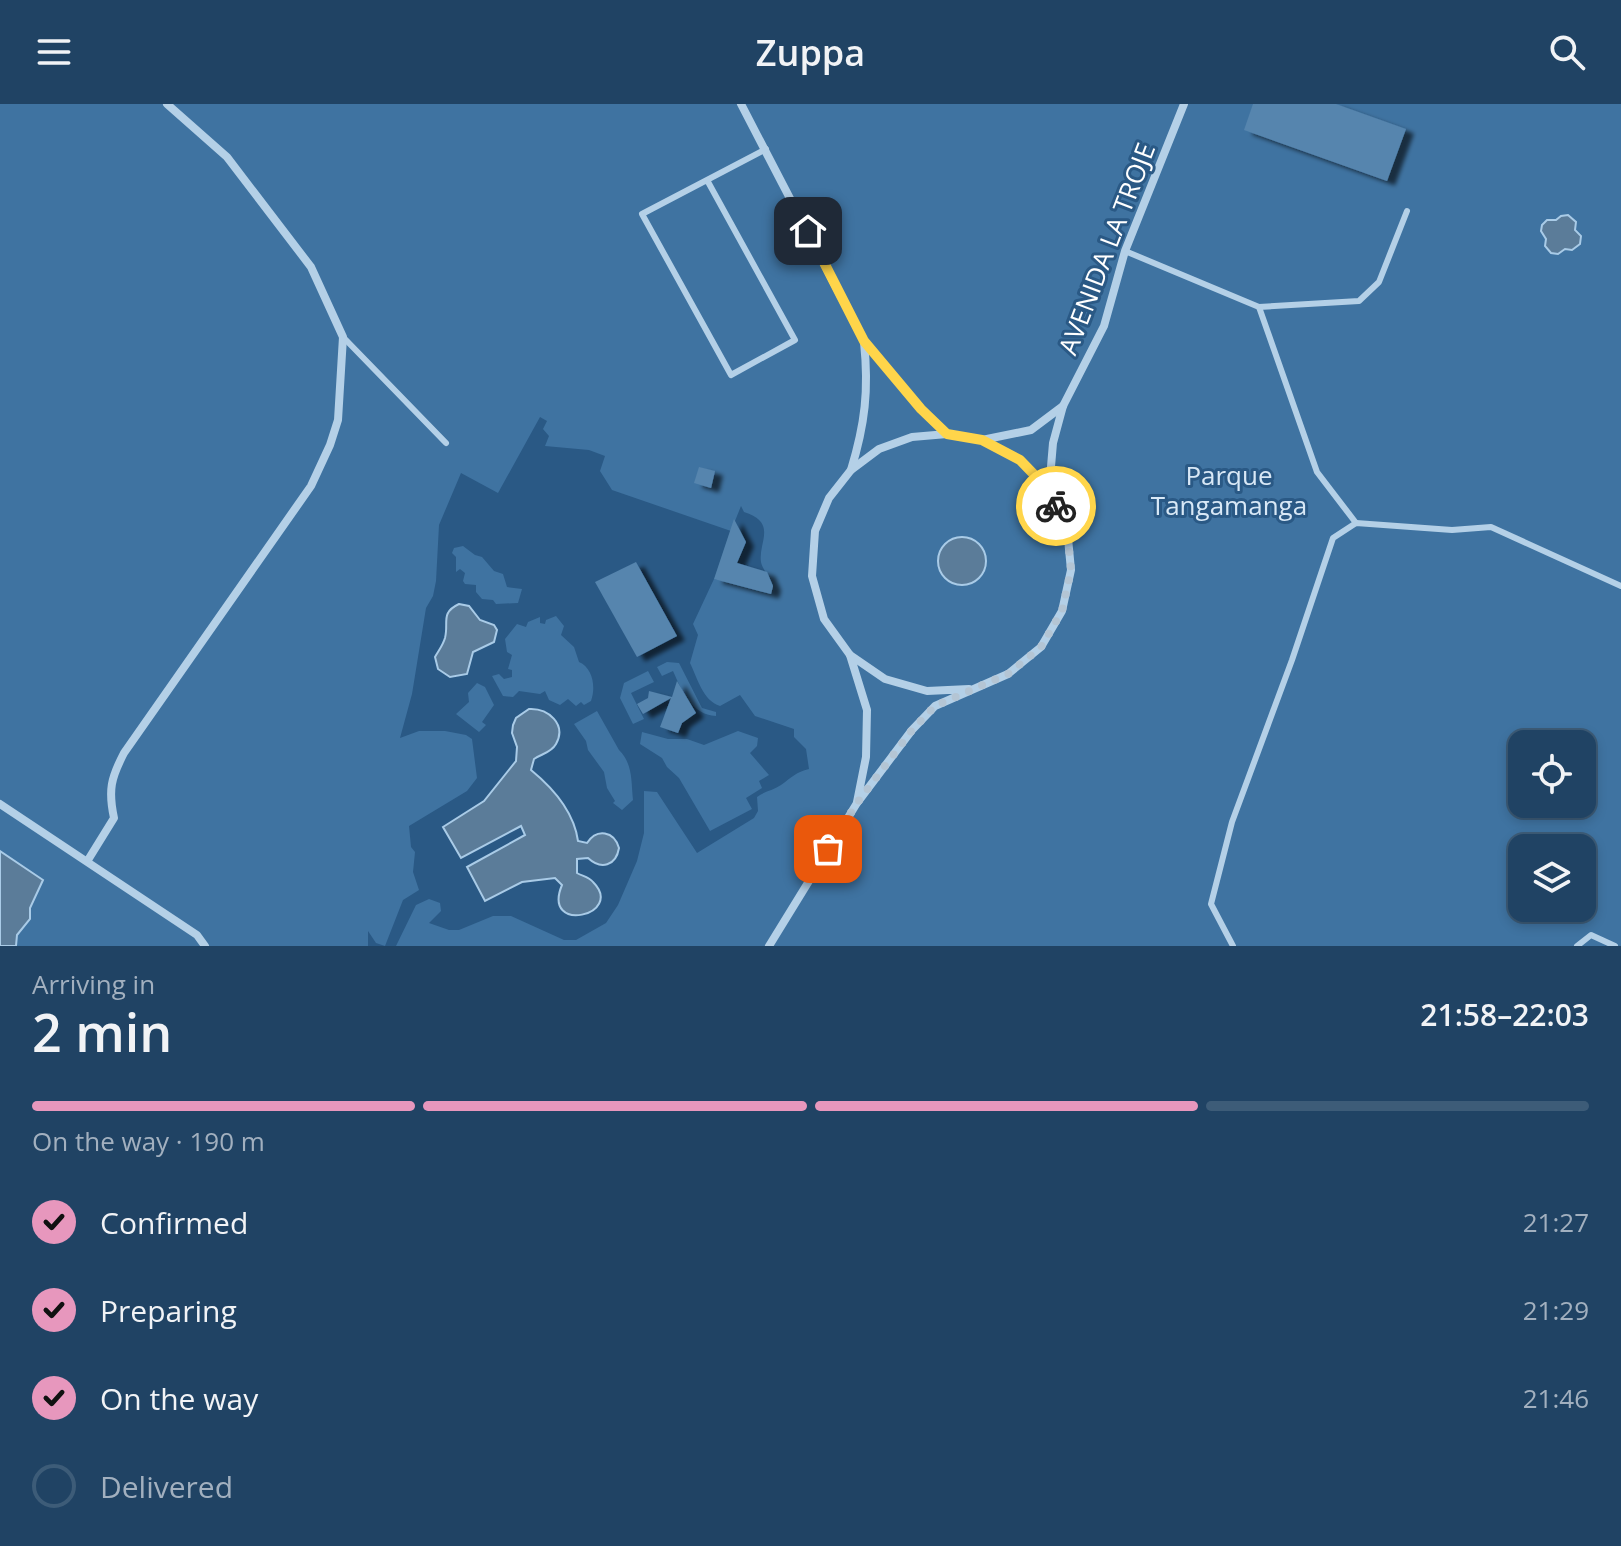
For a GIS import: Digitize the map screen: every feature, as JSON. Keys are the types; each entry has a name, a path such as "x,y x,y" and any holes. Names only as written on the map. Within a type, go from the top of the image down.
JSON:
{"street":[{"path":"88,860 114,818 110,800 112,776 124,753 250,570 293,514 330,445 338,420 343,337 311,267 227,157 167,104"},
{"path":"741,104 864,341 921,409 947,434"},
{"name":"AVENIDA LA TROJE","path":"1049,490 1053,443 1063,406 1104,326 1125,251 1184,104"},
{"path":"851,470 863,431 866,405 864,341"},
{"name":"AVENIDA LA TROJE","path":"982,440 1031,430 1063,406"},
{"path":"769,946 857,803 912,730 935,706 1008,674 1041,647 1062,611 1071,570 1067,528 1049,490 1020,460 982,440 947,434 912,437 879,449 851,470 829,498 815,531 812,576 824,619 850,655 867,710 866,757 857,803"},
{"path":"850,655 885,679 927,691 969,689"},
{"path":"0,804 197,935 205,946"}],"lane":[{"path":"707,180 795,340 731,375 642,214 766,149"},
{"path":"1125,251 1259,307 1359,301 1379,282 1407,211"},
{"path":"1259,307 1317,472 1356,523"},
{"path":"343,337 446,443"},
{"path":"1233,946 1211,904 1232,822 1333,538 1356,523 1452,530 1491,527 1621,586"},
{"path":"1577,946 1591,935 1615,946"}],"green space":[{"name":"Parque Tangamanga","path":"0,104 1621,104 1621,946 396,946 416,905 429,899 440,903 441,911 429,923 449,930 459,930 493,916 511,916 564,940 576,940 606,923 618,905 637,861 644,833 644,791 657,792 697,853 754,818 758,811 757,797 809,769 806,749 794,737 794,729 755,716 740,695 720,706 714,703 701,688 690,663 698,635 693,624 714,579 773,586 761,562 764,527 761,522 744,512 741,506 731,531 612,490 600,471 605,456 589,450 545,446 549,436 543,429 547,421 540,417 498,493 461,473 439,525 436,581 426,608 412,694 400,738 419,731 466,735 472,739 477,778 467,791 409,826 411,847 415,852 413,872 419,890 403,900 385,946 376,943 368,931 368,946 0,946"},
{"path":"463,546 482,557 494,571 503,574 507,587 522,589 518,603 496,604 493,600 482,599 476,592 476,585 465,584 465,573 460,569 456,572 456,557 452,553 454,548"},
{"path":"556,616 564,626 561,635 574,647 579,662 590,673 593,684 591,701 576,706 568,699 560,705 549,700 545,691 540,694 519,691 513,697 503,696 492,676 512,677 512,670 508,669 512,655 507,652 505,639 517,624 526,627 528,622 540,617 540,623 545,624 546,620"},
{"path":"667,662 679,663 702,708 716,712 716,716 694,707 673,671 662,676 657,667"},
{"path":"648,671 654,682 631,693 644,719 633,724 620,698 624,683"},
{"path":"477,683 485,687 494,705 482,722 486,725 479,732 456,714 469,702 468,693"},
{"path":"597,711 629,767 633,800 622,810 613,803 615,801 607,788 604,772 574,724"},
{"path":"738,731 758,738 757,746 750,753 769,775 759,781 762,788 746,798 752,809 710,831 679,778 662,758 640,744 642,732 704,745"}],"shaded area":[{"path":"1568,215 1576,222 1575,230 1581,236 1580,244 1572,250 1551,253 1545,246 1542,225 1547,220"},
{"path":"962,537 979,544 986,561 979,578 962,585 945,578 938,561 945,544"},
{"path":"459,604 469,606 480,620 494,625 497,630 494,642 473,652 467,674 450,677 438,669 435,657 445,638 447,614"},
{"path":"529,709 549,714 559,730 554,747 534,759 531,770 561,801 572,820 578,841 587,843 596,835 605,834 617,842 619,848 615,859 607,864 598,864 588,858 577,859 577,873 591,880 600,894 599,903 592,911 582,915 571,915 563,910 559,901 562,885 555,878 522,882 485,901 467,867 525,835 521,826 461,858 443,827 484,801 516,761 513,725 516,718"},
{"path":"0,851 43,880 30,908 30,919 17,935 16,946 0,946"}],"building":[{"path":"1253,104 1336,104 1406,129 1387,181 1244,130"},
{"path":"699,467 715,471 711,488 694,483"},
{"path":"734,519 746,542 737,563 767,572 773,586 771,594 714,579"},
{"path":"636,562 677,636 637,657 595,582"},
{"path":"677,681 696,713 682,723 678,733 660,727 671,698 643,714 637,704 648,698 649,691 672,697"}],"way so far":[{"path":"828,849 857,803 912,730 935,706 1008,674 1041,647 1062,611 1071,570 1067,528 1056,506"}],"route":[{"path":"808,231 864,341 921,409 947,434 982,440 1020,460 1049,490 1056,506"}]}
